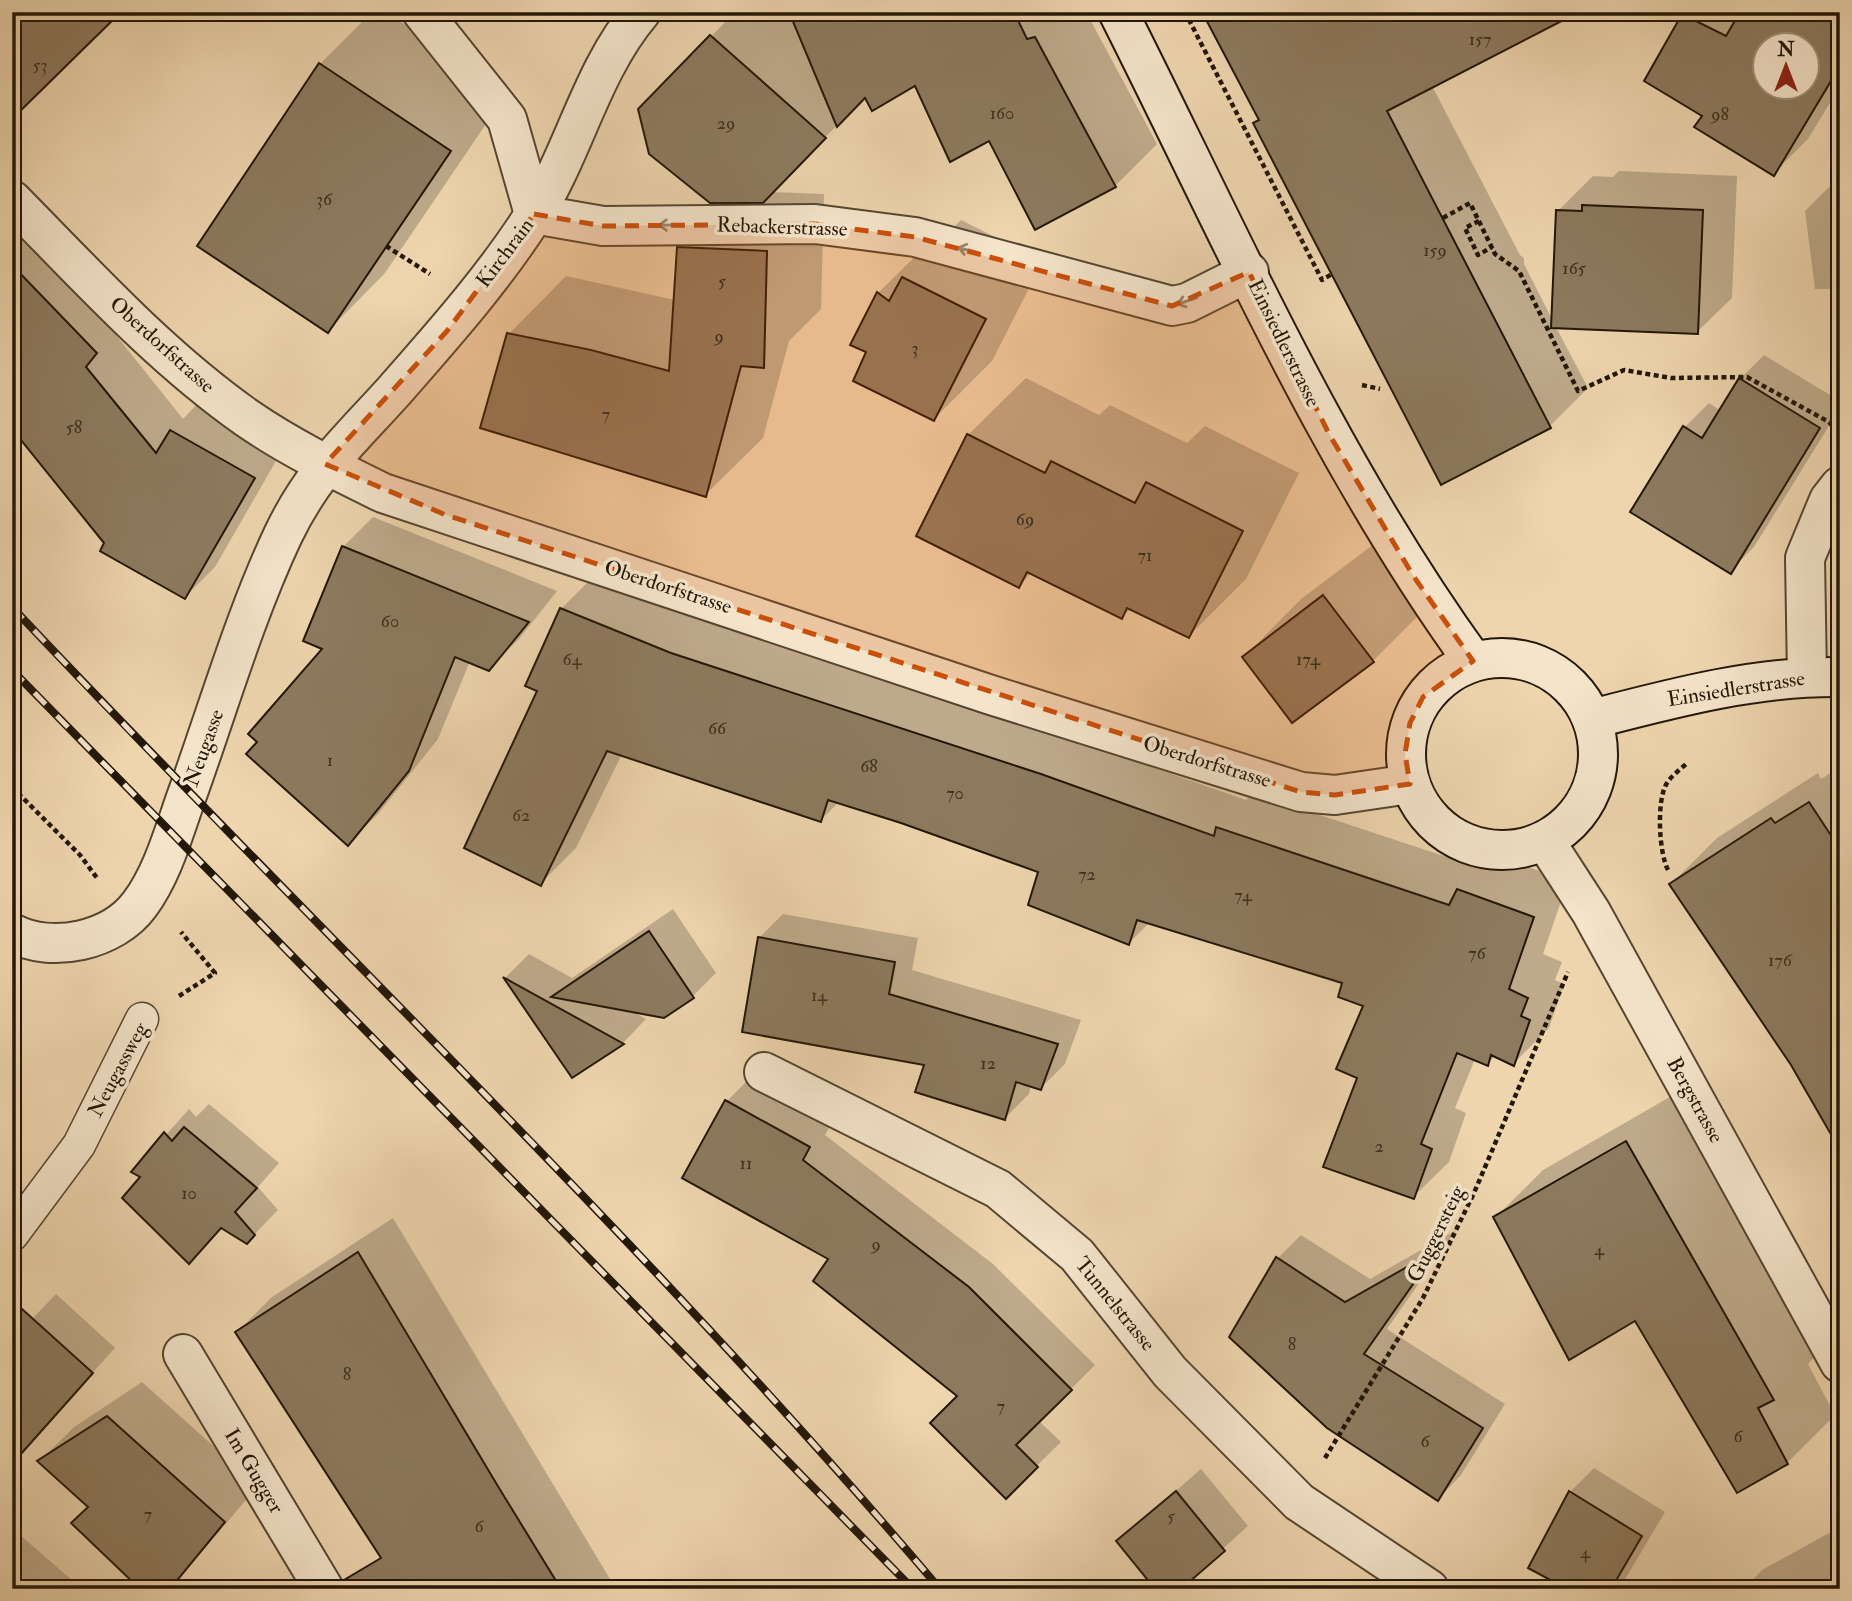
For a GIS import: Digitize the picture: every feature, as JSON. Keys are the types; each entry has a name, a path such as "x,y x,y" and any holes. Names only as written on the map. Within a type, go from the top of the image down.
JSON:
{"street":[{"path":"422,12 507,119 534,214"},
{"name":"Kirchrain","path":"325,464 447,331 534,214 619,38 641,12"},
{"name":"Einsiedlerstrasse","path":"1118,12 1329,434 1414,577 1473,661"},
{"name":"Oberdorfstrasse","path":"12,200 175,363 247,418 325,464 383,492 991,695 1301,792 1335,795 1410,784"},
{"name":"Rebackerstrasse","path":"534,214 603,226 815,223 915,237 1171,306 1187,303 1249,272"},
{"name":"Neugasse","path":"12,933 27,941 40,942 91,939 113,928 139,905 165,855 281,538 301,497 325,464"},
{"path":"1824,677 1805,558 1829,500 1840,486"},
{"path":"1502,657 1530,661 1547,670 1577,694 1592,719 1598,746 1593,784 1586,802 1568,824 1545,841 1518,849 1491,850 1464,843 1440,829 1422,809 1410,784 1405,754 1414,714 1423,697 1446,676 1473,661 1502,657"},
{"name":"Einsiedlerstrasse","path":"1592,719 1722,688 1824,677"},
{"name":"Bergstrasse","path":"1545,841 1591,912 1840,1363"},
{"name":"Tunnelstrasse","path":"764,1072 998,1189 1077,1255 1170,1372 1299,1502 1429,1589"},
{"name":"Im Gugger","path":"183,1354 324,1589"}],"lane":[{"name":"Neugassweg","path":"12,1234 79,1145 142,1019"}],"path":[{"path":"1185,12 1322,280 1332,274"},
{"path":"1443,218 1470,204 1495,254 1519,271 1578,391 1624,370 1671,378 1747,377 1829,422 1840,434"},
{"path":"1479,221 1465,228 1478,255 1492,247"},
{"path":"1362,385 1380,390"},
{"path":"1668,870 1662,860 1661,810 1666,783 1687,763"},
{"path":"12,787 80,855 93,876 139,905"},
{"name":"Neugassweg","path":"142,1019 215,973 180,931"},
{"name":"Guggersteig","path":"1299,1502 1423,1298 1474,1193 1571,965"}],"highlighted area":[{"path":"534,214 603,226 815,224 915,237 1172,306 1249,272 1329,434 1414,577 1473,661 1423,697 1410,723 1405,754 1410,784 1335,795 1301,792 446,515 325,464 447,331"}],"building":[{"path":"12,12 121,12 12,119"},
{"path":"789,12 1014,12 1027,39 1035,37 1116,187 1035,230 989,141 950,162 915,86 872,111 865,98 837,127"},
{"path":"1202,12 1579,12 1387,111 1551,428 1441,485 1253,123 1259,120"},
{"path":"1740,12 1840,12 1840,66 1820,99 1820,32 1750,32 1750,102 1818,102 1774,176 1694,127 1702,116 1644,81 1682,14 1726,36"},
{"path":"710,35 826,138 763,203 710,203 649,154 638,109"},
{"path":"319,63 451,151 328,333 197,246"},
{"path":"1582,205 1703,210 1698,334 1551,328 1556,210 1582,211"},
{"path":"677,247 767,251 764,368 741,366 706,497 480,428 507,333 591,350 669,371"},
{"path":"12,265 97,353 86,367 156,453 170,430 255,478 185,599 100,551 104,543 12,429"},
{"path":"902,277 986,319 934,421 853,381 866,352 850,345 877,292 889,301"},
{"path":"1739,378 1820,428 1731,574 1630,512 1683,426 1702,438"},
{"path":"967,434 1045,473 1051,461 1135,503 1146,482 1243,531 1189,638 1127,608 1122,619 1027,572 1019,588 916,536"},
{"path":"342,546 529,622 489,671 455,657 409,771 348,846 246,754 257,742 248,734 322,649 303,641"},
{"path":"1323,595 1374,662 1292,723 1242,657"},
{"path":"560,608 671,653 1041,774 1214,836 1216,827 1449,905 1457,889 1534,917 1509,989 1528,998 1521,1016 1530,1020 1514,1066 1491,1055 1488,1066 1457,1053 1421,1144 1432,1149 1414,1199 1323,1167 1357,1078 1336,1069 1363,1006 1338,997 1342,983 1137,920 1129,945 1028,905 1038,872 828,800 821,822 607,751 541,886 464,848 537,691 525,686"},
{"path":"1809,802 1840,849 1840,1150 1791,1065 1669,884 1771,818 1775,823"},
{"path":"649,931 694,998 664,1018 551,997"},
{"path":"758,937 895,962 889,994 1058,1044 1041,1090 1016,1082 1005,1120 915,1092 924,1065 742,1032"},
{"path":"503,977 624,1044 572,1078"},
{"path":"725,1100 810,1147 803,1160 969,1287 1072,1390 1016,1445 1038,1467 1006,1499 930,1423 957,1396 813,1281 828,1259 682,1178"},
{"path":"184,1127 257,1188 235,1212 255,1235 247,1244 221,1228 189,1264 122,1198 140,1177 131,1172 164,1132 172,1141"},
{"path":"1626,1141 1774,1400 1758,1408 1788,1464 1737,1493 1635,1321 1569,1360 1493,1217"},
{"path":"1437,1250 1364,1354 1483,1428 1438,1501 1327,1428 1229,1337 1276,1257 1345,1302"},
{"path":"358,1252 561,1589 346,1589 344,1580 381,1558 235,1332"},
{"path":"12,1300 93,1373 12,1464"},
{"path":"107,1416 225,1522 170,1589 140,1589 71,1523 88,1507 37,1461"},
{"path":"1176,1491 1225,1551 1181,1589 1155,1589 1116,1541"},
{"path":"1569,1491 1642,1536 1611,1589 1567,1589 1528,1568"}],"railway":[{"path":"12,607 600,1214 829,1461 940,1589"},
{"path":"12,670 913,1589"}]}
